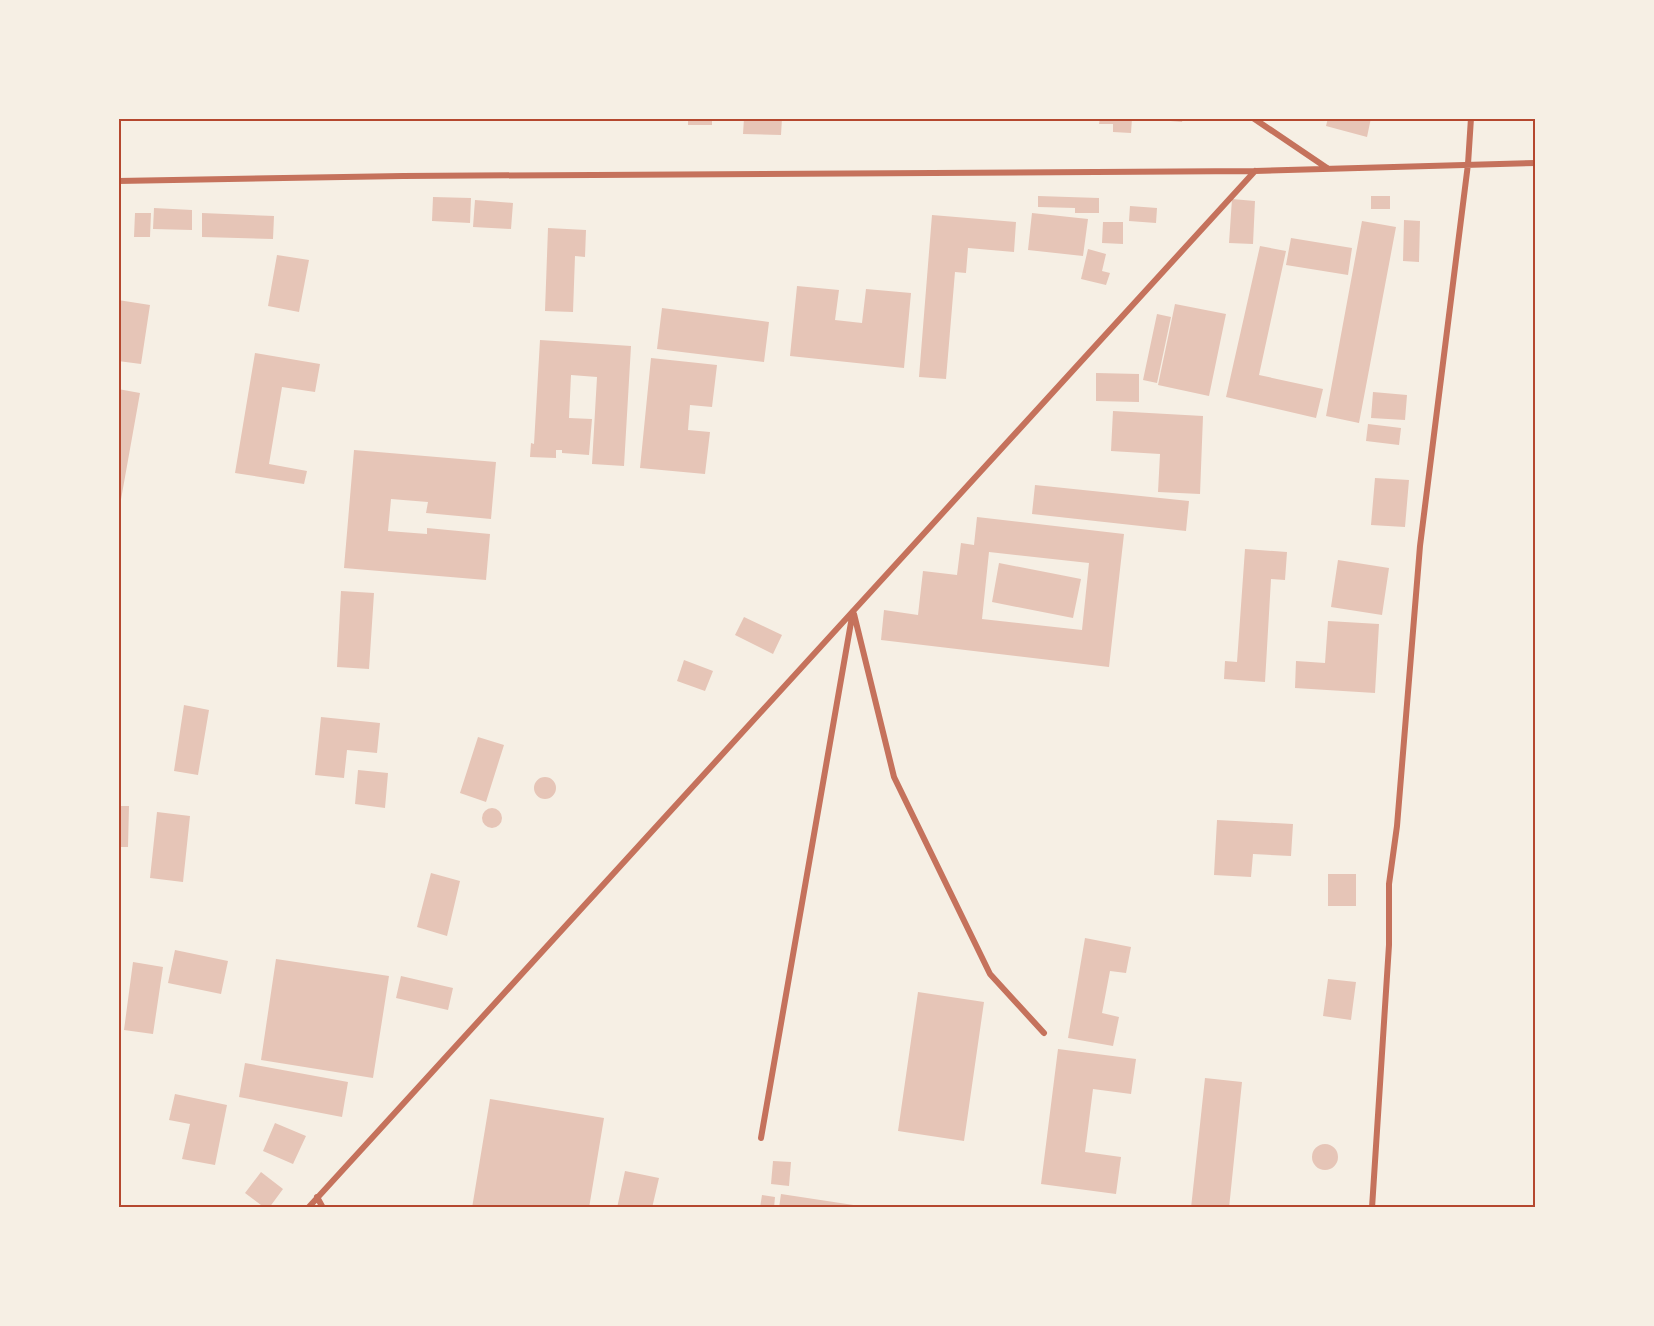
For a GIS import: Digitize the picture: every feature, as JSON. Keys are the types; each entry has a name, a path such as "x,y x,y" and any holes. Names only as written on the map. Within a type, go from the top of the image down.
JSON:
{"street":[{"path":"1253,118 1327,168"},
{"path":"1372,1208 1389,945 1389,884 1397,826 1420,546 1468,164 1471,118"},
{"path":"118,181 414,176 1255,171 1536,163"},
{"path":"308,1208 1255,171"},
{"path":"853,611 894,777 990,974 1044,1034"},
{"path":"761,1138 853,611"},
{"path":"317,1197 323,1208"}],"building":[{"path":"688,118 712,118 712,125 688,125"},
{"path":"744,118 782,118 781,135 743,134"},
{"path":"1100,118 1132,118 1131,133 1113,132 1113,124 1099,124"},
{"path":"1159,118 1183,118 1182,122 1159,120"},
{"path":"1328,118 1371,118 1367,137 1326,126"},
{"path":"1038,196 1099,198 1099,213 1075,213 1075,208 1038,207"},
{"path":"1371,196 1390,196 1390,209 1371,209"},
{"path":"433,197 471,198 470,223 432,221"},
{"path":"1232,199 1255,201 1253,244 1229,243"},
{"path":"475,200 513,203 511,229 473,227"},
{"path":"1130,206 1157,208 1156,223 1129,221"},
{"path":"154,208 192,210 192,230 153,229"},
{"path":"135,213 151,213 150,237 134,237"},
{"path":"202,213 274,216 273,239 202,237"},
{"path":"1032,213 1088,219 1083,256 1028,250"},
{"path":"932,215 1016,222 1014,252 968,248 966,273 955,272 946,379 919,377"},
{"path":"1404,220 1420,221 1419,262 1403,261"},
{"path":"1362,221 1396,227 1359,423 1326,416"},
{"path":"1103,222 1123,222 1123,244 1102,243"},
{"path":"548,228 586,230 585,257 575,256 573,312 545,311"},
{"path":"1291,238 1352,248 1348,275 1286,265"},
{"path":"1260,246 1286,251 1259,375 1323,389 1316,418 1226,397"},
{"path":"1088,249 1106,254 1102,271 1110,273 1106,285 1081,279"},
{"path":"277,255 309,260 299,312 268,306"},
{"path":"797,286 839,290 835,320 862,323 866,289 911,293 904,368 790,356"},
{"path":"118,300 150,305 141,364 118,361"},
{"path":"1175,304 1226,314 1209,396 1158,385"},
{"path":"662,308 769,322 764,362 657,349"},
{"path":"1157,314 1171,317 1157,383 1143,380"},
{"path":"540,340 631,346 624,466 592,464 597,377 571,375 569,418 592,419 589,455 562,453 562,450 556,450 556,458 530,457 531,443 534,444"},
{"path":"255,353 320,364 315,392 282,387 269,464 307,471 304,484 235,473"},
{"path":"651,358 717,365 712,407 690,405 688,430 710,432 705,474 640,468"},
{"path":"1096,373 1139,374 1139,402 1096,401"},
{"path":"118,389 140,393 120,505 118,505"},
{"path":"1373,392 1407,395 1405,420 1371,418"},
{"path":"1113,411 1203,416 1200,494 1158,492 1160,454 1111,451"},
{"path":"1368,424 1401,428 1399,445 1366,441"},
{"path":"354,450 496,462 491,519 426,513 428,502 391,499 388,531 427,534 427,528 490,534 486,580 344,568"},
{"path":"1375,478 1409,480 1405,527 1371,525"},
{"path":"1035,485 1189,501 1186,531 1032,514"},
{"path":"977,517 1124,534 1109,667 881,640 884,610 918,615 923,571 957,575 961,543 974,545","holes":["989,552 1089,563 1082,630 982,619"]},
{"path":"1245,549 1287,552 1285,580 1271,579 1265,682 1224,679 1225,661 1237,662"},
{"path":"1338,560 1389,568 1382,615 1331,607"},
{"path":"999,563 1081,579 1073,618 992,602"},
{"path":"341,591 374,593 369,669 337,667"},
{"path":"744,617 782,635 773,654 735,635"},
{"path":"1328,621 1379,624 1375,693 1295,688 1296,661 1325,663"},
{"path":"684,660 713,671 705,691 677,681"},
{"path":"184,705 209,710 198,775 174,771"},
{"path":"321,717 380,723 377,753 347,750 344,778 315,775"},
{"path":"478,737 504,745 486,802 460,793"},
{"path":"358,770 388,773 385,808 355,804"},
{"path":"545,777 553,780 556,788 553,796 545,799 537,796 534,788 537,780"},
{"path":"118,806 129,806 128,847 118,847"},
{"path":"488,808 496,808 502,814 502,822 496,828 488,828 482,822 482,814"},
{"path":"157,812 190,816 183,882 150,878"},
{"path":"1217,820 1293,824 1291,856 1253,854 1251,877 1214,875"},
{"path":"431,873 460,881 447,936 417,927"},
{"path":"1328,874 1356,874 1356,906 1328,906"},
{"path":"1085,938 1131,947 1126,973 1110,971 1102,1013 1119,1017 1113,1046 1068,1038"},
{"path":"175,950 228,961 221,994 168,983"},
{"path":"276,959 389,976 373,1078 261,1060"},
{"path":"133,962 163,967 153,1034 124,1030"},
{"path":"401,976 453,988 448,1010 396,998"},
{"path":"1328,979 1356,982 1351,1020 1323,1016"},
{"path":"918,992 984,1002 964,1141 898,1131"},
{"path":"1058,1049 1136,1059 1131,1094 1093,1089 1085,1152 1121,1157 1116,1194 1041,1184"},
{"path":"245,1063 348,1082 342,1117 239,1097"},
{"path":"1205,1078 1242,1082 1229,1208 1191,1208"},
{"path":"175,1094 227,1105 215,1165 182,1159 190,1124 169,1120"},
{"path":"490,1099 604,1118 589,1208 472,1208"},
{"path":"275,1123 306,1136 293,1164 263,1151"},
{"path":"1325,1144 1334,1148 1338,1157 1334,1166 1325,1170 1316,1166 1312,1157 1316,1148"},
{"path":"773,1161 791,1162 789,1186 771,1184"},
{"path":"625,1171 659,1178 652,1208 617,1208"},
{"path":"261,1172 283,1189 269,1208 265,1208 245,1193"},
{"path":"781,1194 860,1206 860,1208 779,1208"},
{"path":"762,1195 775,1197 774,1208 760,1208"}]}
